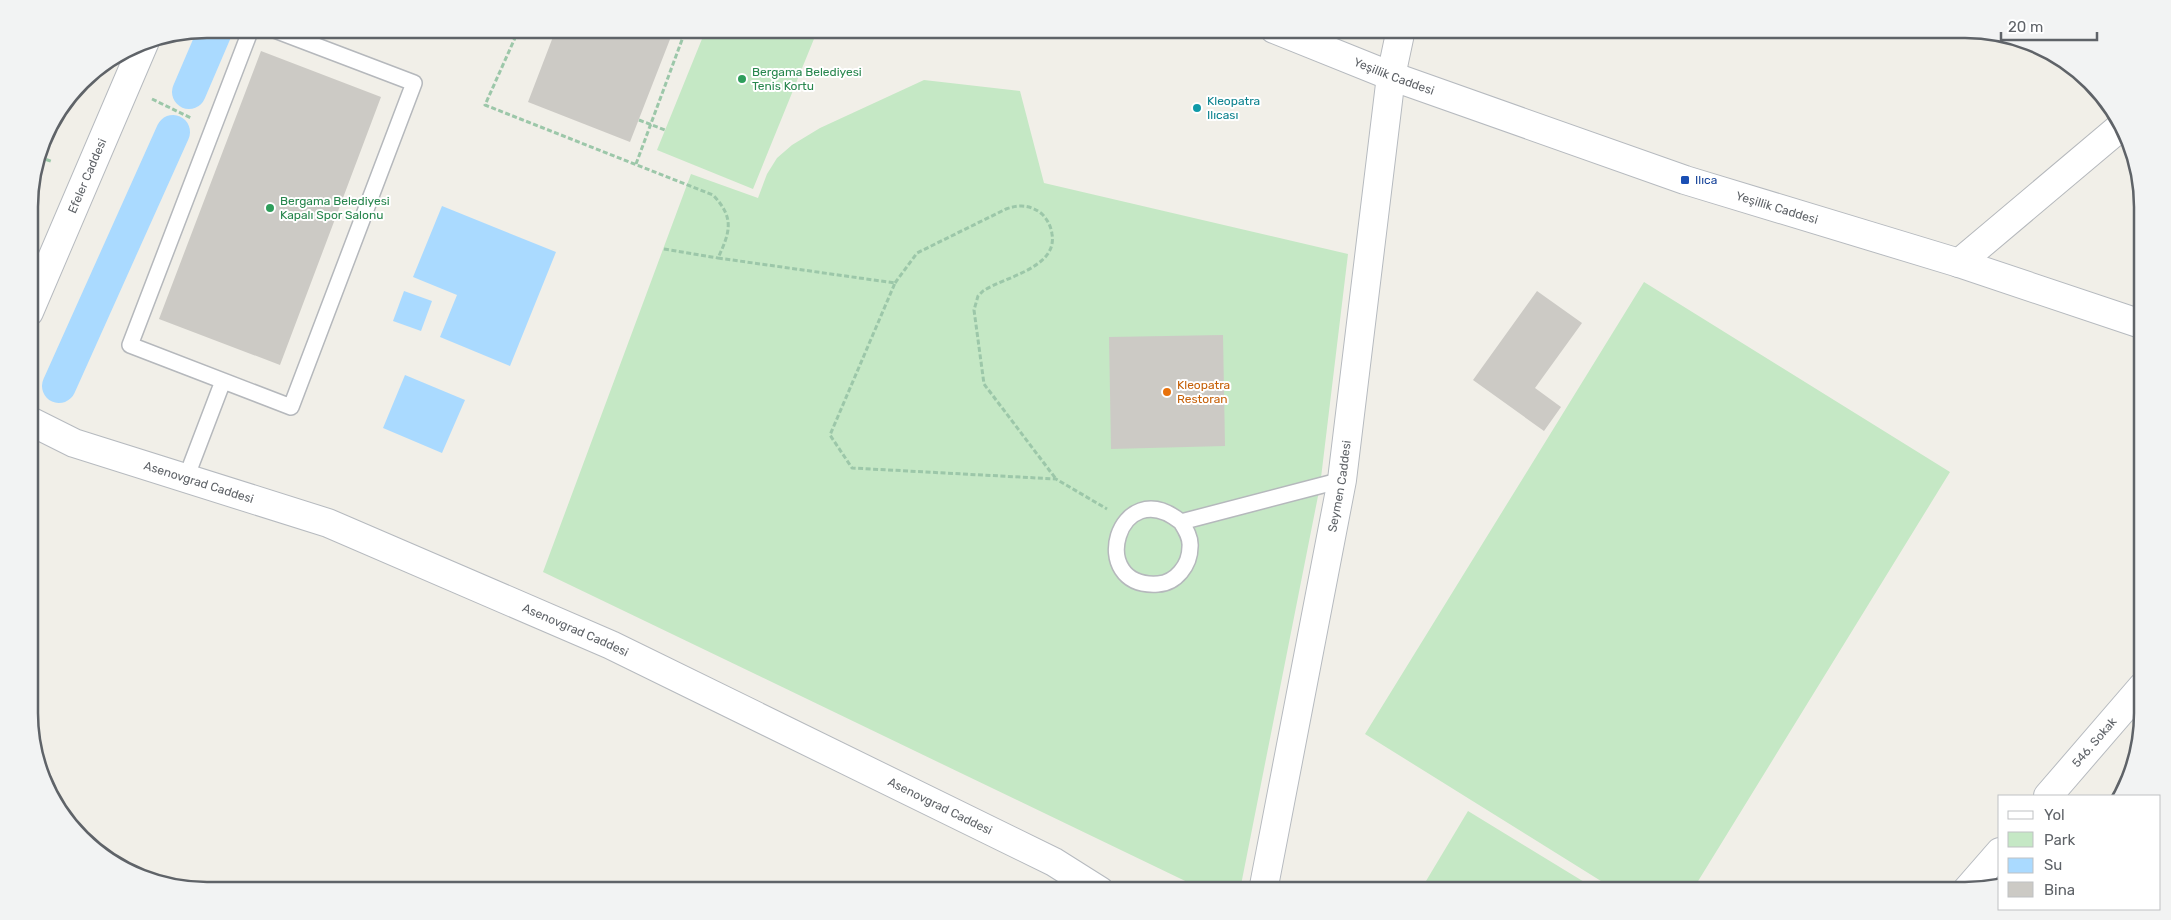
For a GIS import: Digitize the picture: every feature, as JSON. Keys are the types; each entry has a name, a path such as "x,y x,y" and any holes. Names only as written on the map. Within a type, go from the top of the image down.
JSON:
{"main road":[{"name":"Yeşillik Caddesi","path":"1296,38 1391,76 1685,180 1959,264 2134,322"},
{"name":"Seymen Caddesi","path":"1265,882 1342,480 1391,76 1399,38"},
{"name":"Efeler Caddesi","path":"38,291 141,51"},
{"path":"1959,264 2116,131"},
{"name":"Asenovgrad Caddesi","path":"38,425 74,443 328,523 611,645 1054,862 1086,882"},
{"name":"546. Sokak","path":"2049,795 2134,696"},
{"path":"1974,882 1998,854"}],"lane":[{"path":"248,38 130,345 291,407 414,83 296,38"},
{"path":"186,478 223,381"},
{"path":"1181,522 1342,480"},
{"path":"1148,510 1159,510 1170,514 1181,522 1188,533 1191,546 1189,559 1183,571 1173,579 1161,584 1148,585 1135,581 1126,574 1117,558 1116,541 1119,530 1127,520 1136,514 1148,510"}],"path":[{"path":"515,38 485,105 713,195 722,204 728,216 729,229 718,258"},
{"path":"636,164 683,38"},
{"path":"639,120 665,130"},
{"path":"44,159 53,162"},
{"path":"1056,480 852,468 830,435 895,284 917,253 1006,208 1017,205 1028,206 1046,218 1053,238 1046,258 1038,265 983,291 978,296 974,310 984,384 1056,480 1127,520"},
{"path":"664,249 895,284"}],"green space":[{"name":"Bergama Belediyesi Tenis Kortu","path":"702,38 814,38 753,189 657,150"},
{"path":"924,80 1020,91 1044,183 1348,254 1320,486 1242,882 1187,882 543,572 691,174 758,198 767,174 777,158 792,145 820,128"},
{"path":"1644,282 1950,472 1698,882 1603,882 1365,734"},
{"path":"1468,811 1584,882 1425,882"}],"water":[{"path":"442,206 556,252 510,366 440,337 457,295 413,277"},
{"path":"404,291 432,301 421,331 393,321"},
{"path":"405,375 465,400 442,453 383,428"}],"building":[{"path":"553,38 670,38 630,142 528,102"},
{"name":"Bergama Belediyesi Kapalı Spor Salonu","path":"261,51 381,97 280,365 159,319"},
{"path":"1537,291 1582,323 1535,388 1561,407 1544,431 1473,380"},
{"name":"Kleopatra Restoran","path":"1223,335 1225,446 1111,449 1109,337"}],"waterway":[{"path":"189,92 212,38"},
{"path":"59,386 173,132"}],"place":[{"name":"Bergama Belediyesi Tenis Kortu","path":"742,79"},
{"name":"Kleopatra Ilıcası","path":"1197,108"},
{"name":"Ilıca","path":"1685,180"},
{"name":"Bergama Belediyesi Kapalı Spor Salonu","path":"270,208"},
{"name":"Kleopatra Restoran","path":"1167,392"}]}
